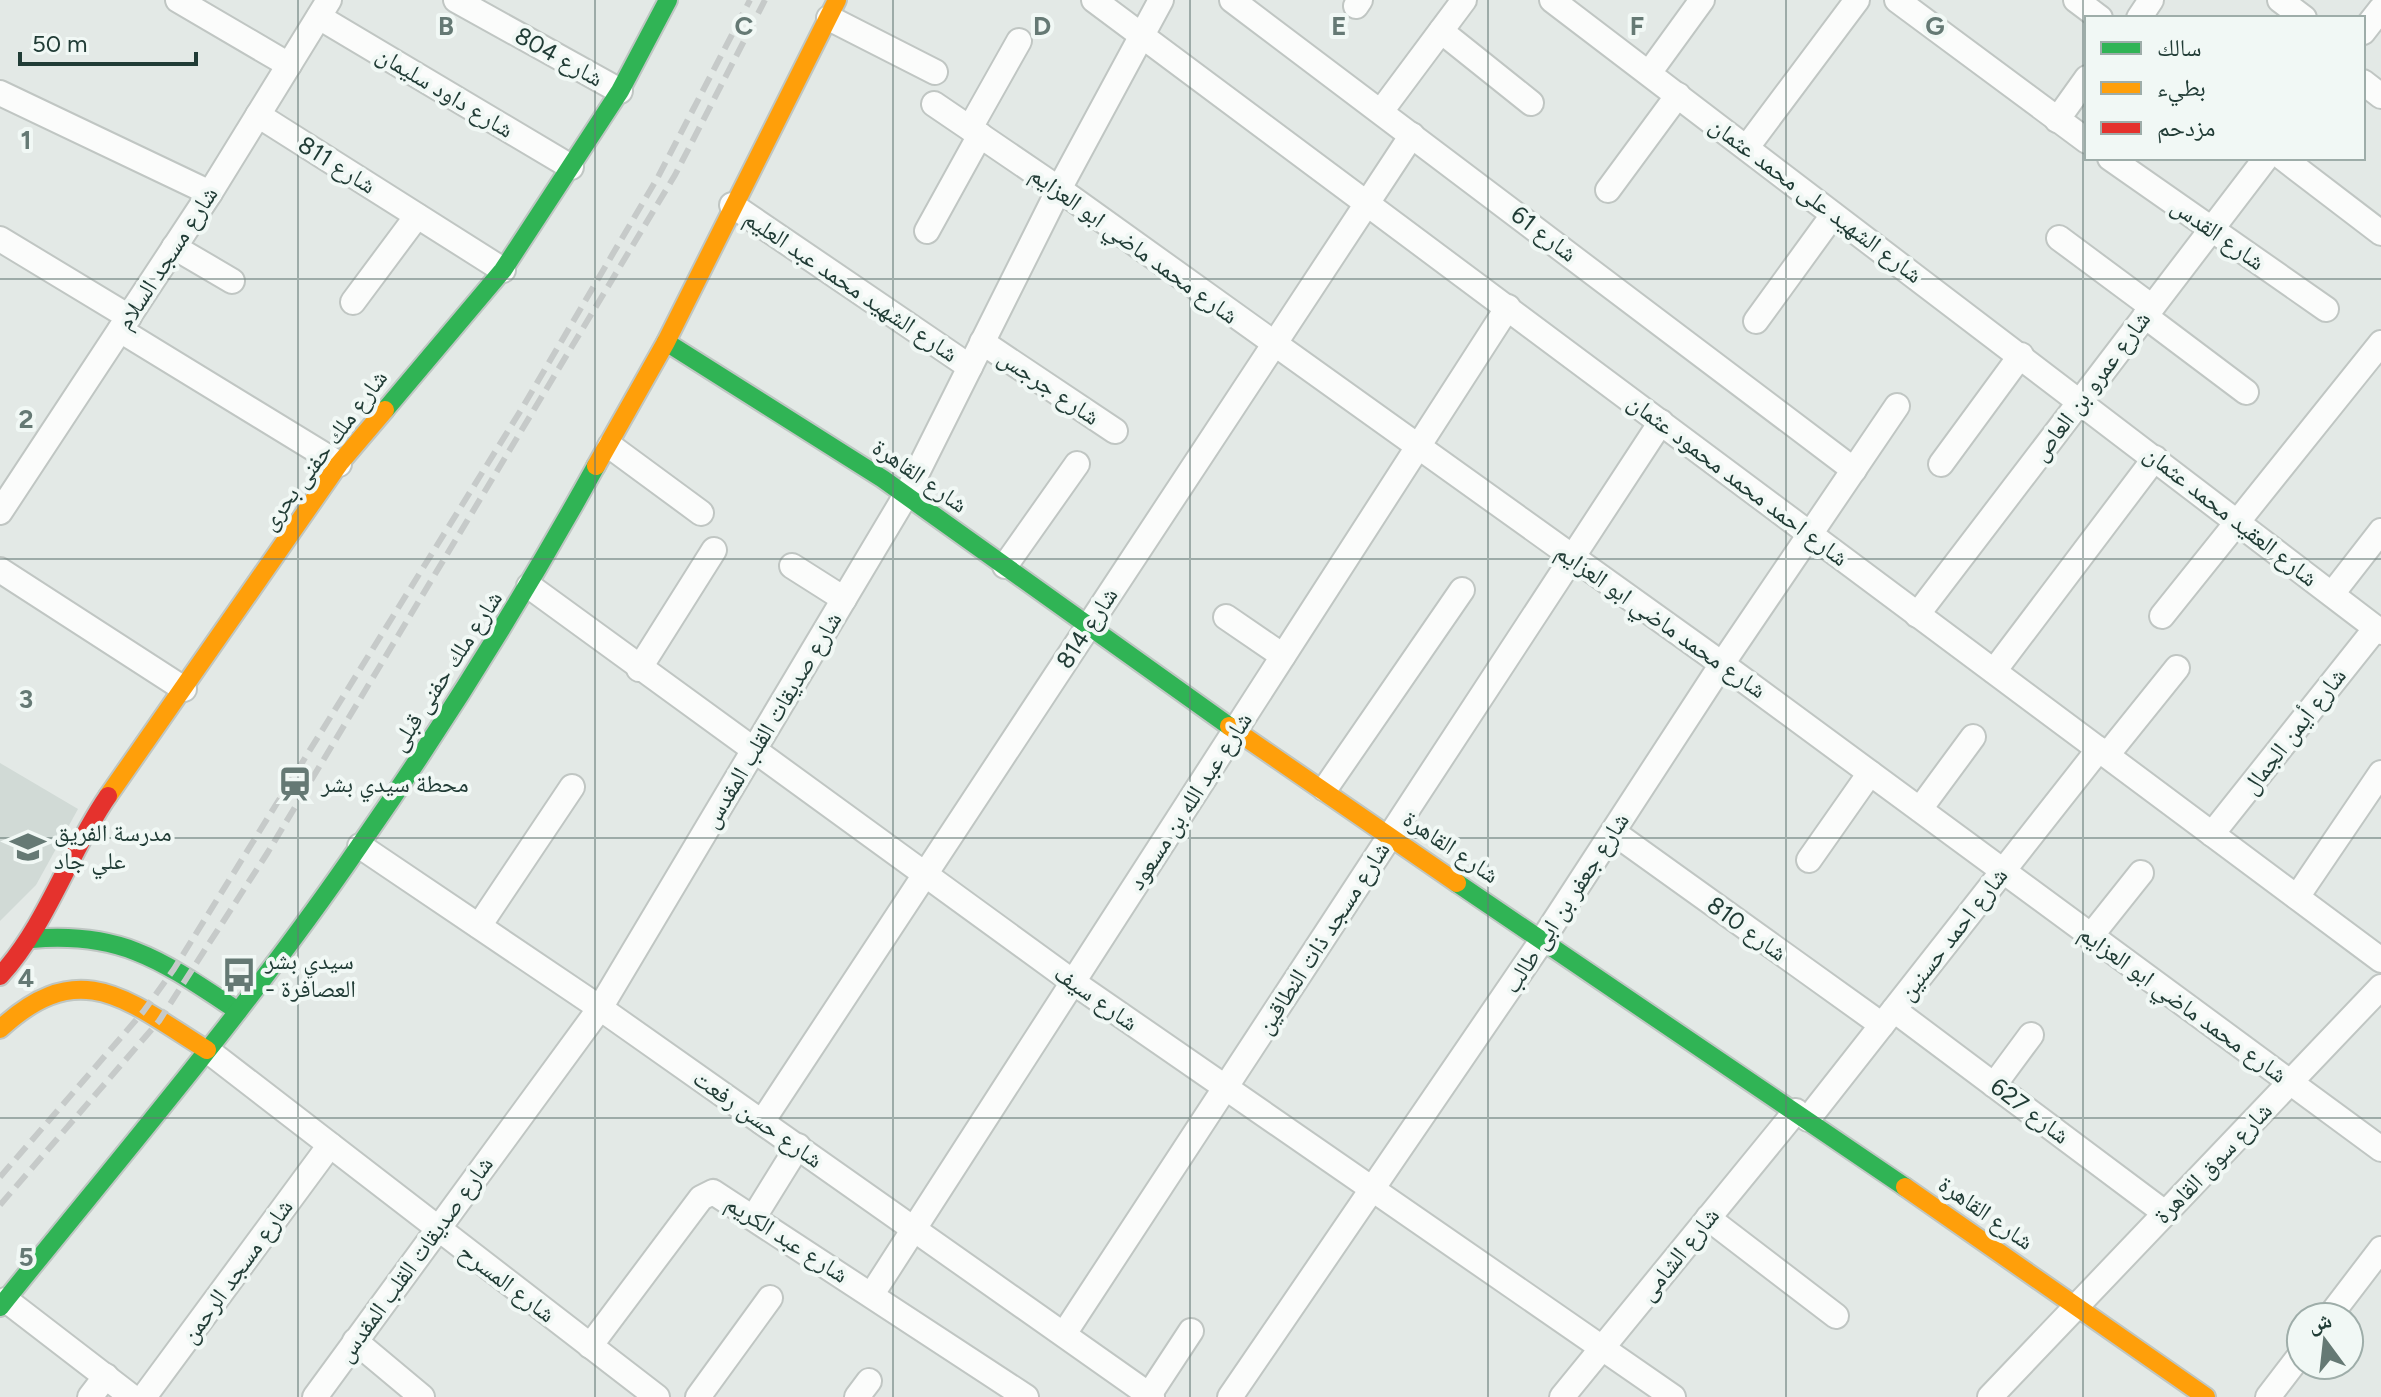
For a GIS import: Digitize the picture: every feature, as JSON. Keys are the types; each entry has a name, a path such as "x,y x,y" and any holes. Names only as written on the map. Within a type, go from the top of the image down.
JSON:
{"street":[{"path":"178,0 289,65"},
{"name":"شارع 804","path":"456,0 620,91"},
{"name":"شارع ملك حفنى بحرى","path":"0,976 32,939 77,845 339,464 503,270 620,91 668,0"},
{"name":"شارع احمد محمد محمود عثمان","path":"1094,0 2381,960"},
{"name":"شارع صديقات القلب المقدس","path":"315,1397 600,1008 906,495 1059,189 1161,0"},
{"name":"شارع 61","path":"1232,0 1382,110 1854,470"},
{"path":"1382,110 1464,0"},
{"name":"شارع الشهيد على محمد عثمان","path":"1552,0 2081,400"},
{"path":"1649,73 1702,0"},
{"path":"1747,147 1857,0"},
{"path":"1897,0 2085,140"},
{"path":"2076,0 2097,16"},
{"path":"2280,0 2301,16"},
{"name":"شارع مسجد السلام","path":"0,512 210,193 324,8"},
{"name":"شارع داود سليمان","path":"324,8 571,167"},
{"path":"833,9 935,72"},
{"name":"شارع ملك حفنى قبلى","path":"3,1303 238,1011 360,846 529,586 666,342 732,205 833,9"},
{"path":"2365,29 2381,9"},
{"path":"1441,31 1531,103"},
{"path":"927,231 1019,41"},
{"path":"2057,120 2085,81"},
{"path":"2365,84 2381,96"},
{"path":"0,93 210,193"},
{"path":"1608,190 1678,95"},
{"name":"شارع محمد ماضي ابو العزايم","path":"934,104 1059,189 1273,346 1722,664 2381,1149"},
{"name":"شارع 811","path":"258,115 503,270"},
{"name":"شارع 814","path":"762,1122 1412,135"},
{"name":"شارع القدس","path":"2113,160 2326,309"},
{"name":"شارع عمرو بن العاص","path":"1917,615 2264,160"},
{"path":"2286,160 2381,233"},
{"name":"شارع الشهيد محمد عبد العليم","path":"732,205 970,367"},
{"path":"1756,321 1833,215"},
{"path":"353,302 417,216"},
{"path":"2059,238 2246,392"},
{"path":"0,239 339,464"},
{"path":"174,247 232,281"},
{"name":"شارع عبد الله بن مسعود","path":"872,1294 1508,307"},
{"name":"شارع القاهرة","path":"666,342 761,396 906,495 1235,730 1802,1115 2077,1304 2206,1397"},
{"name":"شارع جرجس","path":"982,342 1115,431"},
{"path":"2162,616 2381,343"},
{"path":"1941,464 2021,355"},
{"name":"شارع العقيد محمد عثمان","path":"2081,400 2378,630"},
{"name":"شارع جعفر بن ابى طالب","path":"1230,1397 1543,939 1722,664 1897,406"},
{"name":"شارع مسجد ذات النطاقين","path":"1064,1334 1661,422"},
{"path":"610,446 701,513"},
{"path":"1994,671 2155,458"},
{"path":"1005,566 1077,464"},
{"path":"2332,594 2381,531"},
{"path":"639,669 714,550"},
{"path":"792,566 844,599"},
{"path":"0,570 184,689"},
{"name":"شارع سيف","path":"529,586 1073,982 1673,1397"},
{"path":"1325,789 1462,590"},
{"path":"1226,617 1283,656"},
{"name":"شارع أيمن الجمال","path":"2212,834 2378,630"},
{"name":"شارع احمد حسنين","path":"1802,1115 1888,1018 2003,871 2177,668"},
{"path":"1920,809 1973,737"},
{"path":"1809,860 1870,773"},
{"path":"2297,897 2381,773"},
{"path":"479,926 572,787"},
{"name":"شارع 810","path":"1613,832 1888,1018"},
{"name":"شارع حسن رفعت","path":"360,846 600,1008 1150,1396"},
{"path":"2090,937 2141,873"},
{"path":"32,939 81,935 129,944 147,952 238,1011"},
{"path":"0,1029 16,1010 35,997 57,989 81,986 119,997 207,1050"},
{"name":"شارع سوق القاهرة","path":"1990,1397 2381,987"},
{"name":"شارع 627","path":"1888,1018 1994,1085 2165,1213"},
{"path":"1994,1085 2031,1035"},
{"name":"شارع المسرح","path":"207,1050 657,1397"},
{"name":"شارع الشامى","path":"1562,1397 1708,1218 1802,1115"},
{"name":"شارع مسجد الرحمن","path":"144,1397 330,1145"},
{"path":"754,1217 798,1146"},
{"name":"شارع عبد الكريم","path":"590,1346 707,1193 720,1194 1026,1397"},
{"path":"1708,1218 1836,1316"},
{"path":"2341,1301 2381,1249"},
{"path":"698,1397 770,1298"},
{"path":"3,1303 132,1397"},
{"path":"1150,1396 1191,1331"},
{"path":"355,1341 422,1397"},
{"path":"2268,1397 2285,1375"},
{"path":"90,1397 106,1376"}],"shaded area":[{"name":"مدرسة الفريق علي جاد","path":"0,763 78,809 36,885 0,921"}],"railway":[{"path":"0,1177 143,1012 174,969 521,410 658,177 750,0"},
{"path":"0,1205 159,1021 268,852 675,175 765,0"}],"traffic: fast":[{"path":"385,410 503,270 620,91 668,0"},
{"path":"666,342 883,479 1229,726"},
{"path":"0,1307 184,1079 318,905 453,706 541,563 596,466"},
{"path":"1457,883 1905,1187"},
{"path":"32,939 93,940 142,954 188,978 238,1011"}],"traffic: slow":[{"path":"596,466 666,342 837,0"},
{"path":"108,796 339,464 385,410"},
{"path":"1229,726 1457,883"},
{"path":"0,1029 29,1006 55,994 80,990 104,993 128,1002 207,1050"},
{"path":"1905,1187 2206,1397"}],"traffic: jam":[{"path":"0,976 32,934 108,796"}],"place":[{"name":"محطة سيدي بشر","path":"295,784"},
{"name":"مدرسة الفريق علي جاد","path":"28,847"},
{"name":"سيدي بشر - العصافرة","path":"239,975"}]}
